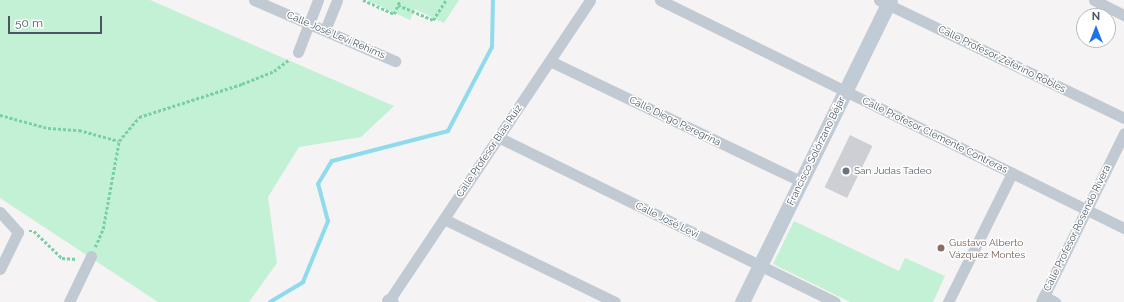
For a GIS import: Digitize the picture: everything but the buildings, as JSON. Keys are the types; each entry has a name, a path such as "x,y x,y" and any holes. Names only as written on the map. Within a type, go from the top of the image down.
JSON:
{"street":[{"name":"Calle José Levi Rehims","path":"254,0 395,61"},
{"path":"298,52 318,0"},
{"path":"324,30 337,0"},
{"name":"Calle Profesor Blas Ruíz","path":"389,302 590,0"},
{"name":"Calle Profesor Clemente Contreras","path":"660,0 1124,228"},
{"path":"1094,0 1124,15"},
{"name":"Francisco Solórzano Béjar","path":"742,302 845,91 886,1"},
{"name":"Calle Profesor Zeferino Robles","path":"886,1 1124,118"},
{"name":"Calle Diego Peregrina","path":"550,61 801,181"},
{"name":"Calle Profesor Rosendo Rivera","path":"1042,299 1124,133"},
{"name":"Calle José Levi","path":"498,138 835,302"},
{"path":"948,302 1012,173"},
{"path":"0,212 18,232 0,269"},
{"path":"444,219 614,302"},
{"path":"69,302 91,256"},
{"path":"1042,299 1055,302"}],"path":[{"path":"363,0 394,14 400,0"},
{"path":"398,5 433,20 446,0"},
{"path":"18,232 34,231 62,258 91,256 103,228 119,141 140,117 274,72 298,52"},
{"path":"0,115 48,128 79,130 119,141"}],"green space":[{"path":"0,0 150,0 394,106 361,137 299,147 268,197 277,263 249,302 158,302 0,198"},
{"path":"367,0 459,0 444,23 415,9 410,20"},
{"path":"794,221 899,271 905,258 945,276 933,302 850,302 773,264"}],"waterway":[{"path":"270,302 303,282 328,221 318,184 332,161 448,131 492,47 493,0"}],"place":[{"name":"San Judas Tadeo","path":"846,171"},
{"name":"Gustavo Alberto Vázquez Montes","path":"941,248"}]}
